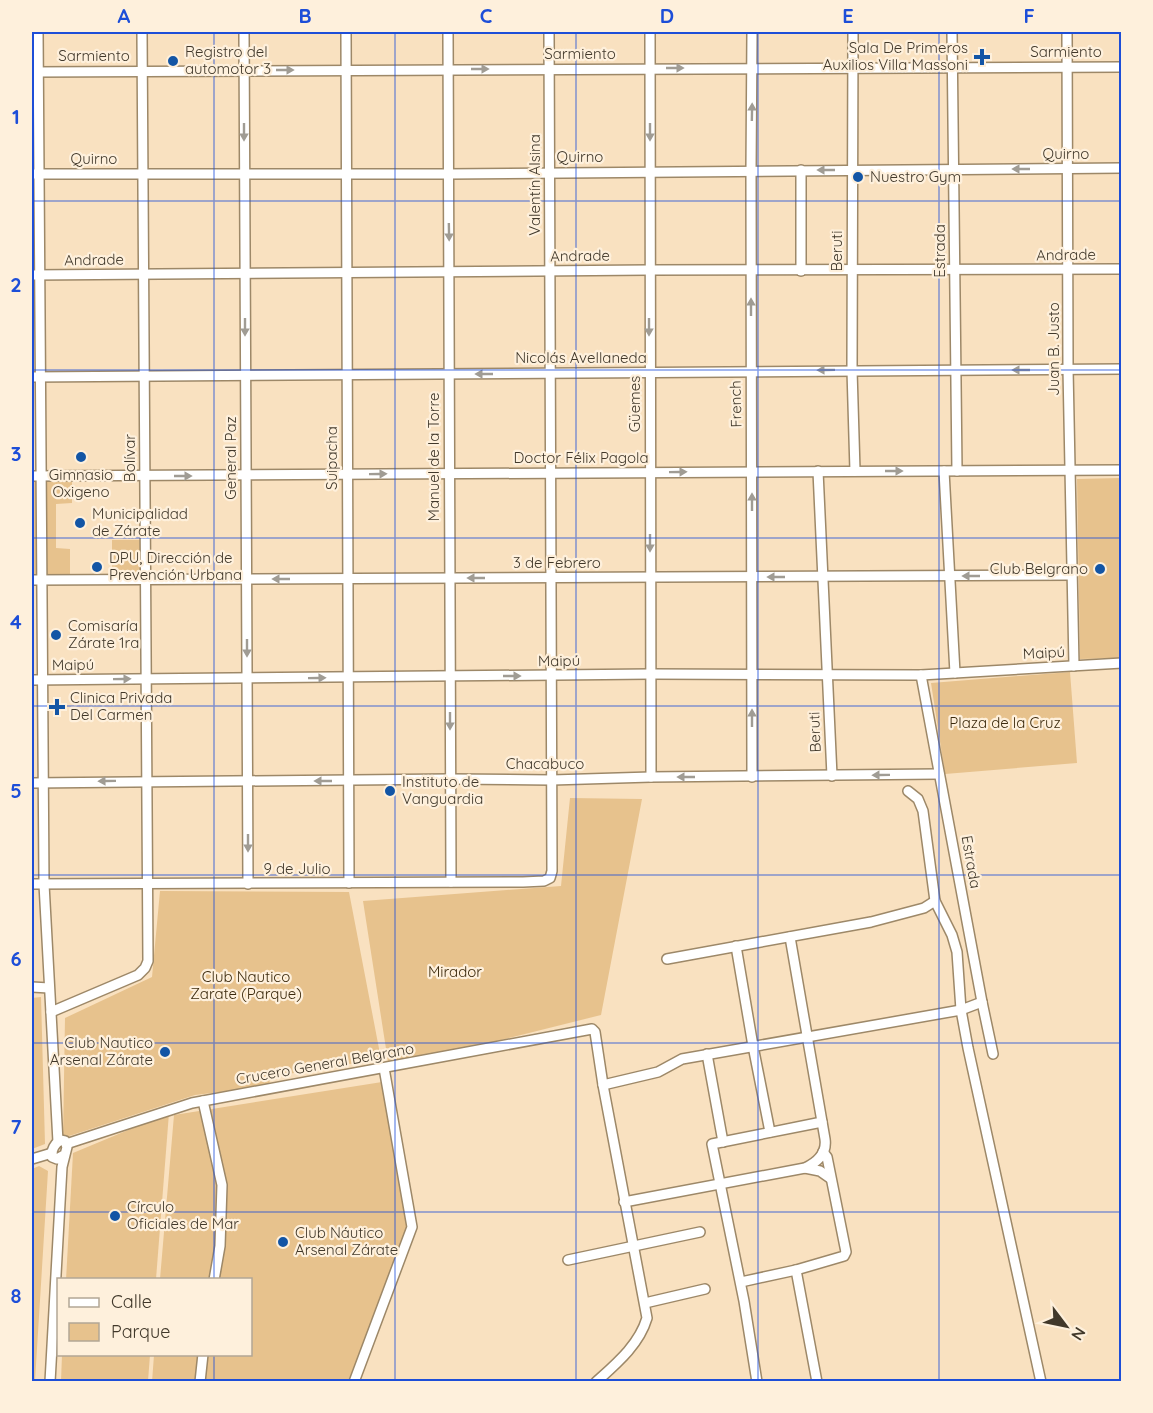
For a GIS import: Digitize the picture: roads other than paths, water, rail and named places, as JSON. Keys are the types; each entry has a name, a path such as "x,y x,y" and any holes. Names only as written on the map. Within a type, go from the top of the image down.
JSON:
{"street":[{"path":"38,32 35,72 36,476 43,580 44,884 49,988 62,1143 57,1156 50,1382"},
{"name":"Bolívar","path":"51,1012 138,975 145,968 148,960 142,32"},
{"name":"General Paz","path":"244,32 248,884"},
{"name":"Suipacha","path":"346,32 349,884"},
{"name":"Manuel de la Torre","path":"448,32 451,882"},
{"name":"Valentín Alsina","path":"549,32 552,578 552,871 550,879"},
{"name":"Güemes","path":"650,32 651,777"},
{"name":"French","path":"752,32 752,777"},
{"name":"Beruti","path":"853,32 852,370 855,471"},
{"name":"Estrada","path":"952,32 957,471"},
{"name":"Juan B. Justo","path":"1067,32 1068,369 1074,666"},
{"name":"Sarmiento","path":"35,72 1122,67"},
{"name":"Quirno","path":"35,174 448,174 1122,168"},
{"path":"801,170 801,271"},
{"name":"Andrade","path":"36,275 1122,269"},
{"name":"Nicolás Avellaneda","path":"36,377 1122,369"},
{"name":"Doctor Félix Pagola","path":"36,476 1122,470"},
{"name":"Beruti","path":"818,471 832,776"},
{"path":"944,471 955,673"},
{"name":"3 de Febrero","path":"32,580 1072,575"},
{"path":"1074,666 1122,663"},
{"name":"Maipú","path":"32,680 651,674 921,675 1074,666"},
{"name":"Estrada","path":"921,675 981,1002 993,1054"},
{"name":"Chacabuco","path":"32,783 552,780 939,774"},
{"path":"909,791 918,799 923,811 935,901 952,934 957,952 961,1010 1041,1382"},
{"name":"9 de Julio","path":"32,884 349,884 523,882 550,879"},
{"path":"666,959 900,915 924,908 935,901"},
{"path":"624,1202 805,1168 813,1164 823,1152 825,1146 822,1122 790,937"},
{"path":"736,946 770,1132"},
{"path":"32,987 49,988"},
{"path":"596,1382 634,1344 647,1318 603,1085 658,1072 682,1059 961,1010 981,1002"},
{"name":"Crucero General Belgrano","path":"62,1143 203,1101 592,1029 595,1032 603,1085"},
{"path":"707,1054 723,1142"},
{"path":"354,1382 412,1227 384,1068"},
{"path":"203,1101 222,1185 220,1246 214,1278"},
{"path":"757,1382 741,1282 712,1144 822,1122"},
{"path":"741,1282 796,1270 841,1257 846,1252 827,1157 823,1152"},
{"path":"32,1159 57,1156"},
{"path":"44,1382 57,1156"},
{"path":"805,1168 820,1171 830,1178"},
{"path":"568,1260 700,1232"},
{"path":"796,1270 817,1382"},
{"path":"645,1303 705,1289"},
{"path":"200,1382 203,1356"}],"place":[{"name":"Sala De Primeros Auxilios Villa Massoni","path":"982,57"},
{"name":"Registro del automotor 3","path":"173,61"},
{"name":"Nuestro Gym","path":"858,177"},
{"name":"Gimnasio Oxigeno","path":"81,457"},
{"name":"Municipalidad de Zárate","path":"80,523"},
{"name":"DPU, Dirección de Prevención Urbana","path":"97,567"},
{"name":"Club Belgrano","path":"1100,569"},
{"name":"Comisaría Zárate 1ra","path":"56,635"},
{"name":"Clinica Privada Del Carmen","path":"57,707"},
{"name":"Instituto de Vanguardia","path":"390,791"},
{"name":"Club Nautico Arsenal Zárate","path":"165,1052"},
{"name":"Círculo Oficiales de Mar","path":"115,1216"},
{"name":"Club Náutico Arsenal Zárate","path":"283,1242"}],"park label":[{"name":"Plaza de la Cruz","path":"1005,723"},
{"name":"Mirador","path":"455,972"},
{"name":"Club Nautico Zarate (Parque)","path":"246,986"}]}
